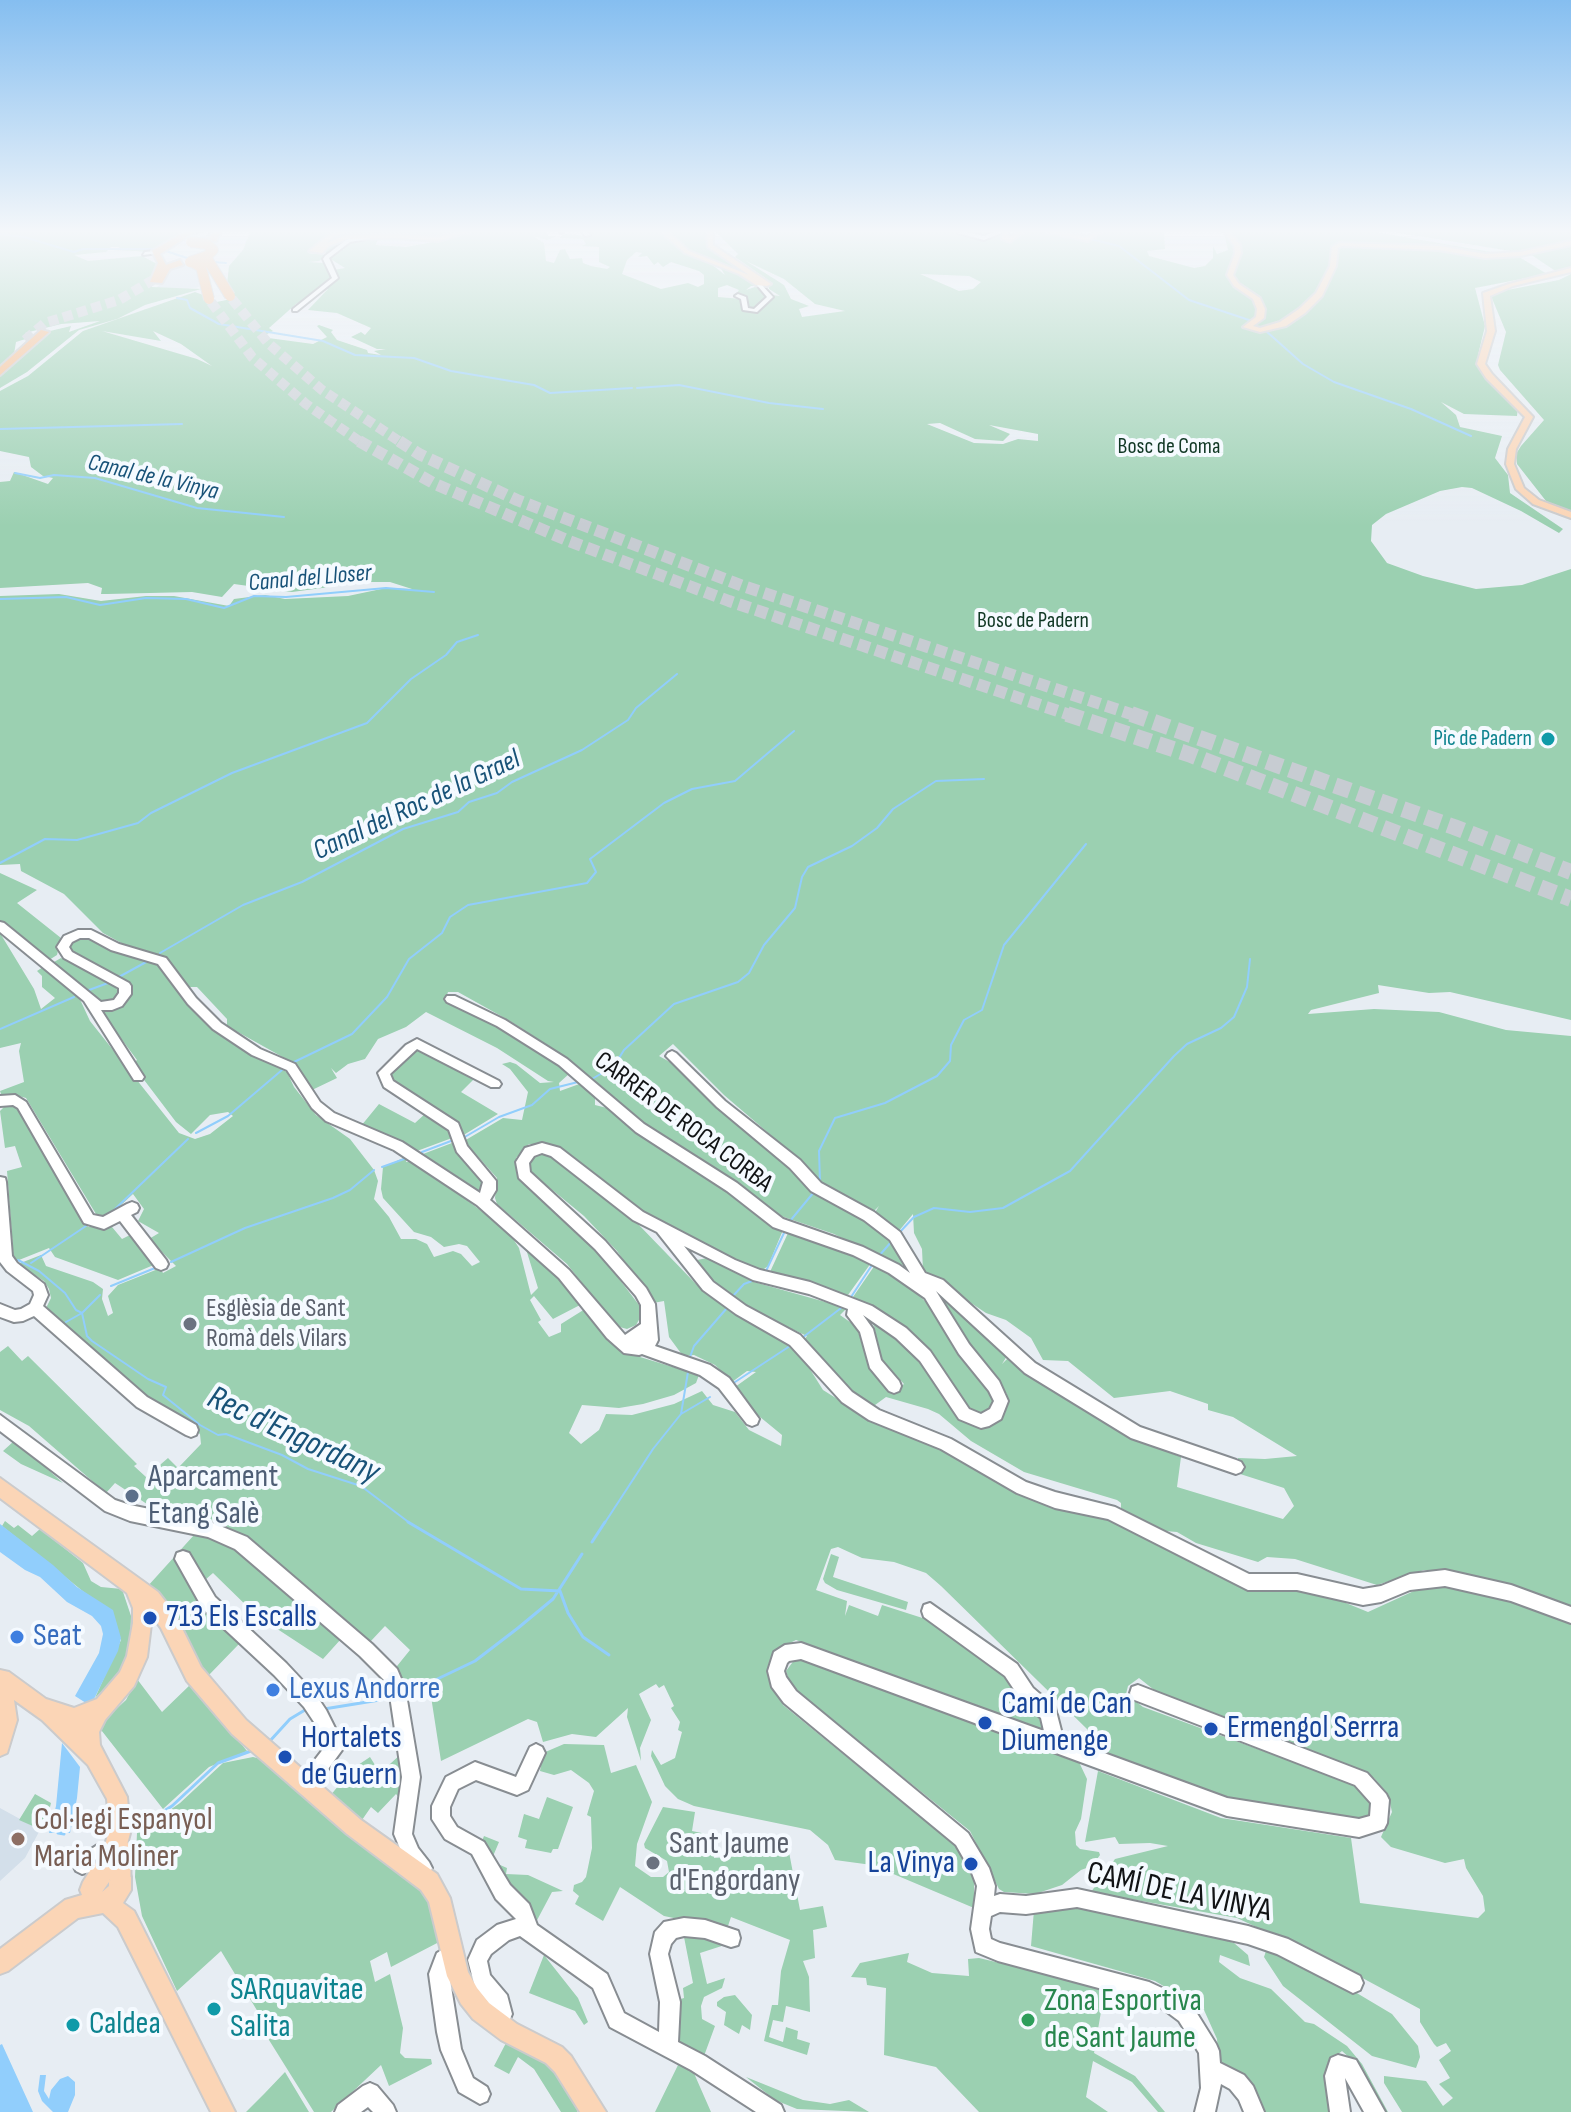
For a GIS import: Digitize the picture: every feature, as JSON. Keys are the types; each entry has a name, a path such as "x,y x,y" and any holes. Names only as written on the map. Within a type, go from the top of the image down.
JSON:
{"highway":[{"path":"0,372 44,332"},
{"path":"18,357 25,340"}],"main road":[{"path":"1491,329 1481,361 1489,376 1529,417 1512,449 1510,464 1520,489 1536,502 1571,515"},
{"path":"0,1487 161,1609 194,1674 252,1740 354,1827 429,1882 439,1898 462,1987 481,2011 498,2024 554,2055 594,2112"},
{"path":"0,1963 62,1915 80,1905 101,1903 119,1892 104,1867 120,1826 117,1797 90,1747 89,1731 106,1703 132,1672 143,1623 139,1596 132,1585"},
{"path":"1,1676 49,1713 99,1763"},
{"path":"0,1746 7,1720 1,1676"},
{"path":"22,1695 74,1718 106,1703"},
{"path":"101,1903 126,1919 223,2112"}],"street":[{"path":"0,926 98,1006 112,1006 125,994 125,986 68,955 63,947 65,943 78,934 91,934 115,947 162,961 204,1015 243,1044 291,1067 316,1105 330,1117 398,1146 482,1201 564,1274 612,1333 641,1336 705,1370 726,1386 752,1419"},
{"path":"87,999 138,1077"},
{"name":"CARRER DE ROCA CORBA","path":"451,999 501,1023 563,1062 640,1128 732,1187 778,1223 876,1260 932,1295"},
{"path":"482,1201 489,1190 490,1181 461,1148 454,1127 388,1084 384,1073 417,1044 495,1084"},
{"path":"641,1336 648,1304 641,1292 600,1245 524,1174 522,1162 536,1149 555,1152 638,1216 662,1230 758,1276 851,1302 909,1340 941,1376 964,1414 981,1421 989,1419 999,1407 999,1393 964,1349 896,1236 869,1216 816,1187 795,1164 721,1104 672,1056"},
{"path":"0,1101 15,1100 22,1105 89,1219 104,1223 127,1212 161,1264"},
{"path":"0,1182 5,1258 39,1288 41,1295 35,1308 14,1316 0,1310"},
{"path":"662,1230 708,1286 741,1310 796,1341 836,1388 874,1415 946,1444 1022,1488 1128,1520 1248,1582 1297,1582 1363,1597 1410,1582 1445,1578 1511,1593 1571,1615"},
{"path":"894,1269 904,1268 913,1262"},
{"path":"922,1278 938,1284 1030,1368 1103,1414 1136,1433 1236,1467"},
{"path":"851,1302 854,1315 866,1329 875,1363 894,1386"},
{"path":"35,1308 142,1402 191,1430"},
{"path":"0,1422 102,1502 130,1513 208,1529 241,1543 391,1675 411,1777 403,1834 429,1882"},
{"path":"183,1559 209,1603 280,1669 320,1716 331,1738 333,1750 306,1785"},
{"path":"930,1611 1011,1670 1027,1694 1049,1713 1055,1743"},
{"path":"1138,1693 1361,1779 1380,1800 1382,1808 1378,1823 1359,1828 1244,1811 801,1651 785,1653 777,1664 778,1681 790,1697 962,1839 984,1877 983,1945 988,1949 1121,1983 1170,2002 1200,2032 1209,2051 1211,2069 1205,2112"},
{"path":"530,1932 522,1911 503,1892 478,1848 451,1833 441,1819 441,1806 452,1783 475,1771 517,1786 522,1784 536,1753"},
{"name":"CAMÍ DE LA VINYA","path":"982,1919 1000,1903 1026,1905 1077,1898 1248,1935 1281,1946 1353,1983"},
{"path":"498,2024 502,2014 500,2002 477,1970 479,1953 514,1927 522,1926 600,1981 617,2020 668,2047 774,2112"},
{"path":"668,2047 670,2002 659,1954 662,1939 671,1929 684,1927 705,1929 731,1938"},
{"path":"452,1953 444,1960 439,1974 447,2032 466,2085 480,2094"},
{"path":"1340,2112 1335,2076 1338,2065 1349,2067 1353,2072 1375,2112"},
{"path":"1211,2069 1237,2082 1254,2112"},
{"path":"345,2112 370,2093 386,2112"}],"shaded area":[{"name":"Col·legi Espanyol Maria Moliner","path":"0,1808 40,1830 25,1858 0,1881"}],"green space":[{"path":"0,329 43,329 25,333 35,336 16,342 14,354 0,368"},
{"path":"70,329 69,332 84,329 27,372 0,388 0,375 50,331"},
{"path":"270,329 273,331 261,337 313,344 327,337 319,329 329,329 333,330 331,332 337,340 381,355 374,351 386,349 377,349 351,337 361,332 365,335 371,329 1484,329 1479,364 1482,372 1518,407 1517,416 1464,414 1441,402 1456,415 1460,427 1502,436 1495,458 1508,475 1510,493 1563,529 1559,533 1521,511 1472,488 1462,487 1440,491 1386,514 1372,525 1371,541 1387,563 1476,589 1522,585 1571,569 1571,1020 1450,992 1429,993 1378,985 1379,993 1311,1010 1308,1014 1374,1009 1439,1012 1506,1030 1571,1036 1571,1607 1511,1585 1445,1571 1424,1570 1377,1585 1295,1559 1267,1557 1258,1562 1196,1543 1177,1532 1165,1531 1121,1509 1121,1503 1117,1500 1024,1472 971,1441 939,1414 928,1409 886,1397 871,1408 856,1398 804,1340 807,1336 749,1309 707,1276 697,1260 707,1258 754,1282 847,1308 840,1315 857,1327 867,1362 893,1392 904,1384 882,1360 874,1326 867,1317 884,1327 920,1358 952,1407 1000,1419 1005,1414 1007,1394 976,1356 939,1298 943,1297 1007,1356 1002,1364 1009,1357 1042,1384 1099,1420 1135,1439 1181,1457 1177,1487 1283,1519 1294,1506 1284,1488 1237,1473 1238,1458 1297,1456 1233,1417 1208,1410 1208,1404 1170,1391 1114,1398 1068,1361 1043,1360 1031,1338 1006,1320 986,1313 923,1271 922,1249 914,1233 913,1214 898,1232 874,1214 879,1206 872,1213 822,1187 787,1149 724,1095 673,1044 659,1056 677,1066 780,1156 812,1191 830,1203 868,1218 891,1237 905,1262 903,1265 897,1266 834,1234 778,1215 735,1181 677,1147 638,1119 566,1057 458,992 448,992 445,1001 529,1043 570,1073 559,1083 560,1091 582,1083 595,1094 595,1105 611,1109 783,1230 768,1266 760,1272 647,1214 558,1146 529,1144 516,1158 517,1176 600,1254 639,1305 640,1318 636,1325 627,1329 616,1326 567,1264 497,1204 497,1178 464,1141 503,1118 522,1120 528,1092 510,1069 502,1064 516,1064 540,1083 554,1082 497,1048 426,1012 406,1027 378,1039 365,1059 348,1064 336,1073 331,1068 337,1078 312,1090 297,1065 227,1026 227,1019 197,987 189,987 167,959 125,945 103,933 64,894 21,871 20,864 0,865 0,596 59,594 101,601 174,596 229,606 234,599 265,595 285,599 348,596 386,588 412,589 390,582 292,592 234,584 222,597 192,592 101,594 102,588 88,583 0,588 0,482 10,481 14,472 48,484 53,478 43,476 31,467 29,457 0,451 0,391 28,376 83,331","holes":["102,331 161,341 153,331 181,344 212,366","940,423 975,439 1003,441 1010,434 989,425 1038,434 1038,441 1018,439 1003,444 974,443 927,424"]},
{"path":"1505,329 1571,329 1571,511 1546,501 1517,464 1516,454 1544,420 1500,370 1498,365"},
{"path":"0,873 37,890 17,903 61,938 57,955 49,960 0,920"},
{"path":"0,933 34,989 41,1009 55,998 42,987 42,976 37,971 43,967 77,993 90,1021 179,1133 195,1139 210,1134 233,1116 228,1112 210,1115 191,1134 176,1122 132,1064 137,1060 100,1010 124,1002 129,997 130,983 74,954 69,947 76,938 88,937 114,952 155,962 205,1021 249,1053 287,1072 294,1087 316,1115 350,1139 374,1170 378,1181 374,1199 401,1239 416,1239 427,1244 434,1257 453,1251 461,1254 472,1266 480,1262 467,1246 444,1247 431,1237 414,1232 383,1198 383,1167 408,1156 406,1162 416,1162 508,1231 519,1248 531,1295 538,1288 526,1249 553,1272 580,1302 580,1305 553,1319 534,1296 530,1300 541,1320 538,1322 549,1337 561,1332 561,1324 585,1309 627,1353 699,1375 696,1383 674,1395 643,1404 619,1408 582,1405 569,1433 581,1444 599,1430 606,1414 632,1415 674,1404 702,1391 713,1405 735,1412 749,1430 781,1446 782,1435 754,1412 735,1387 756,1372 747,1371 732,1382 715,1365 694,1355 683,1356 669,1337 664,1301 653,1303 617,1251 584,1216 528,1170 528,1163 533,1157 544,1153 552,1156 638,1224 696,1284 730,1311 786,1343 808,1366 823,1390 863,1415 1096,1513 1245,1586 1319,1592 1368,1612 1427,1585 1456,1587 1492,1594 1571,1623 1571,2112 1402,2112 1384,2083 1384,2076 1426,2081 1443,2106 1453,2098 1439,2084 1450,2078 1439,2060 1451,2051 1446,2043 1437,2047 1434,2044 1420,2022 1420,2009 1342,1967 1237,1918 1091,1892 1115,1859 1168,1846 1119,1844 1115,1837 1085,1842 1098,1771 1221,1818 1351,1838 1360,1903 1478,1918 1485,1911 1483,1896 1464,1859 1445,1863 1391,1847 1381,1837 1392,1812 1388,1794 1374,1778 1158,1693 1139,1678 1128,1686 1126,1694 1143,1707 1353,1784 1363,1789 1371,1803 1370,1814 1362,1820 1232,1799 1094,1748 1087,1729 941,1586 926,1573 894,1562 862,1558 838,1547 831,1549 816,1590 847,1601 845,1616 849,1605 878,1616 882,1605 938,1623 980,1644 978,1657 1008,1675 1054,1735 796,1640 776,1650 769,1678 783,1705 957,1847 974,1875 974,1908 872,1865 835,1860 828,1845 810,1830 694,1806 678,1799 665,1786 651,1756 652,1750 661,1765 675,1758 682,1732 678,1730 680,1722 671,1708 674,1706 664,1685 659,1688 656,1684 639,1694 651,1720 640,1748 641,1761 627,1717 628,1708 596,1737 572,1734 543,1742 537,1722 528,1719 441,1761 430,1690 404,1698 406,1683 393,1671 410,1650 385,1626 370,1642 341,1639 323,1659 256,1615 213,1573 205,1580 194,1565 180,1560 275,1672 273,1675 239,1644 207,1677 147,1587 194,1535 115,1483 106,1493 29,1426 0,1410 0,1352 8,1346 22,1361 28,1356 137,1464 134,1466 146,1477 168,1458 178,1468 201,1444 200,1434 143,1401 46,1308 51,1298 44,1281 18,1264 41,1255 46,1266 93,1282 103,1289 102,1299 108,1316 113,1313 108,1296 118,1285 158,1269 156,1264 118,1280 55,1257 49,1248 14,1262 7,1171 22,1167 15,1146 5,1148 0,1111 4,1107 19,1105 88,1227 112,1227 122,1239 130,1235 153,1256 163,1273 176,1266 149,1239 159,1233 138,1221 144,1209 133,1194 108,1217 96,1214 26,1098 1,1094 0,1091 24,1082 19,1051 21,1043 0,1048"},
{"path":"61,958 112,982 120,994 114,1001 98,1002 54,962"},
{"path":"424,1050 475,1078 461,1092 498,1114 462,1136 454,1119 392,1081 390,1072 413,1051"},
{"path":"379,1104 415,1123 426,1113 448,1127 452,1138 417,1151 361,1126"},
{"path":"452,1143 458,1155 482,1180 480,1191 423,1154"},
{"path":"788,1233 871,1263 848,1295 769,1274"},
{"path":"875,1265 912,1289 931,1307 968,1366 994,1398 990,1411 983,1415 973,1414 929,1351 892,1319 853,1297"},
{"path":"14,1441 63,1483 21,1464 3,1451"},
{"path":"5,1521 14,1528 18,1525 32,1536 40,1529 83,1563 91,1581 101,1587 122,1589 131,1616 130,1650 116,1677 95,1698 121,1640 90,1597 2,1526"},
{"path":"831,1554 839,1557 833,1577 908,1602 906,1610 837,1590 825,1583 823,1579"},
{"path":"795,1659 1078,1760 1087,1779 1081,1819 1075,1832 1076,1845 1100,1855 1092,1866 1081,1870 1062,1885 1035,1894 999,1889 970,1831 791,1687 786,1671"},
{"path":"137,1679 162,1712 191,1684 247,1751 209,1767 163,1809 98,1726 126,1700"},
{"path":"564,1744 604,1745 611,1773 636,1765 652,1802 637,1844 635,1866 651,1877 663,1877 669,1872 667,1861 645,1848 644,1844 663,1807 695,1812 692,1831 716,1836 714,1858 768,1854 768,1847 789,1852 800,1910 823,1906 827,1927 813,1930 815,1958 803,1961 809,1977 810,2012 786,2006 783,2022 773,2020 769,2037 783,2042 786,2027 798,2031 797,2039 810,2043 807,2055 764,2041 772,2005 778,2005 781,1971 790,1940 731,1917 727,1929 664,1916 620,1887 603,1921 575,1904 579,1896 573,1891 574,1885 586,1877 592,1848 591,1817 587,1815 594,1791 589,1783 571,1770 554,1775 540,1771 543,1753"},
{"path":"401,1754 406,1806 396,1794 378,1813 371,1807 362,1820 330,1796 352,1769 370,1757 380,1773"},
{"path":"253,1757 261,1759 424,1890 435,1909 441,1941 391,1967 387,1952 370,1961 375,1982 390,1974 403,2028 400,2053 405,2058 431,2059 432,2064 389,2086 381,2065 331,2112 314,2112 259,2024 261,2017 221,1951 177,1991 142,1916 135,1877 137,1833 180,1803 223,1763"},
{"path":"35,1794 51,1803 44,1831 19,1820"},
{"path":"547,1797 573,1807 558,1849 553,1849 551,1853 525,1848 527,1840 518,1837 524,1814 539,1819"},
{"path":"484,1836 499,1842 491,1861 482,1841"},
{"path":"491,1861 507,1868 506,1874 528,1875 563,1891 552,1892 535,1924 524,1903 498,1875"},
{"path":"1072,1906 1181,1926 1234,1943 1248,1955 1250,1966 1220,1955 1219,1962 1240,1978 1271,1989 1305,2022 1314,2024 1347,2046 1362,2064 1388,2112 1383,2112 1352,2060 1342,2051 1328,2062 1332,2112 1262,2112 1260,2099 1247,2076 1219,2062 1217,2039 1204,2010 1155,1981 1031,1946 1034,1910"},
{"path":"689,1934 731,1943 700,1953 707,1984 725,1978 722,1988 704,1997 701,2006 702,2019 715,2026 704,2056 675,2042 674,2001 684,1998 683,1988 693,1983 684,1937"},
{"path":"1267,1948 1350,1989 1392,2014 1418,2046 1420,2057 1416,2068 1372,2056 1283,1986 1264,1957"},
{"path":"909,1953 907,1962 932,1973 969,1976 968,1959 979,1958 1105,1988 1094,2053 1135,2076 1165,2112 1158,2112 1132,2082 1093,2061 1086,2097 1108,2112 979,2112 936,2067 884,2055 886,1988 867,1985 866,1978 851,1977 860,1963"},
{"path":"544,1955 578,1998 588,2022 584,2025 575,2011 529,1993"},
{"path":"735,1995 752,2015 750,2030 742,2025 739,2034 724,2025 726,2012 717,2006 717,2002 724,1997"},
{"path":"506,2043 548,2065 562,2077 580,2108 577,2112 561,2112 534,2069 518,2057 509,2074 494,2066"},
{"path":"679,2063 693,2071 711,2112 655,2112"},
{"path":"285,2072 309,2112 246,2112 264,2094"},
{"path":"746,2077 803,2100 830,2104 849,2100 869,2112 797,2109 775,2100"}],"water":[{"path":"0,1524 77,1587 113,1610 121,1638 118,1651 94,1699 86,1703 75,1696 99,1653 103,1634 101,1626 92,1616 67,1602 40,1577 0,1552"},
{"path":"62,1743 80,1767 77,1798 70,1833 49,1833 56,1806"},
{"path":"2,2044 33,2112 0,2112"},
{"path":"40,2075 46,2075 44,2091 49,2099 51,2090 60,2079 68,2076 75,2082 75,2095 68,2112 53,2112 42,2101 38,2091"}],"waterway":[{"path":"247,329 323,341 355,355 414,358 451,371 534,385 550,393 632,388"},
{"path":"1266,331 1303,364 1334,382 1411,409 1471,436"},
{"path":"637,388 679,385 769,403 823,409"},
{"path":"0,429 182,424"},
{"name":"Canal de la Vinya","path":"15,473 40,478 54,475 95,478 197,508 284,517"},
{"name":"Canal del Lloser","path":"0,599 66,597 100,605 146,598 186,599 224,608 254,596 286,597 386,588 434,592"},
{"path":"0,863 45,839 77,840 138,823 151,813 232,773 367,723 411,679 446,655 457,642 478,635"},
{"name":"Canal del Roc de la Grael","path":"160,953 243,905 302,882 403,829 458,812 469,802 497,793 512,782 582,750 628,720 636,708 677,674"},
{"path":"294,1062 352,1034 387,997 409,959 442,933 450,917 468,905 587,883 596,872 590,859 664,803 692,789 735,781 794,731"},
{"path":"592,1079 614,1066 624,1050 674,1004 738,982 749,973 764,945 795,908 802,877 808,867 852,846 877,828 893,809 936,781 984,779"},
{"path":"820,1182 819,1151 835,1118 885,1103 937,1076 950,1061 951,1045 964,1020 982,1010 1004,945 1086,844"},
{"path":"899,1233 914,1217 934,1208 970,1212 1003,1208 1070,1171 1174,1056 1187,1044 1221,1028 1234,1017 1247,987 1250,959"},
{"name":"Canal del Roc de la Grael","path":"117,978 148,961"},
{"name":"Canal del Roc de la Grael","path":"89,990 108,983"},
{"name":"Canal del Roc de la Grael","path":"0,1029 74,997"},
{"path":"196,1133 228,1116 282,1070"},
{"path":"463,1138 499,1117 532,1105 550,1089 578,1082"},
{"path":"102,1217 114,1210 188,1139"},
{"path":"422,1152 451,1141"},
{"path":"382,1167 407,1158"},
{"path":"171,1262 245,1228 333,1198 350,1190 374,1170"},
{"path":"790,1221 814,1192"},
{"path":"31,1263 86,1226"},
{"path":"766,1271 784,1233"},
{"path":"878,1257 892,1241"},
{"name":"Rec d'Engordany","path":"18,1260 39,1271 65,1293 76,1310 82,1313"},
{"path":"851,1297 874,1262"},
{"path":"111,1286 155,1268"},
{"path":"733,1296 744,1284 752,1281"},
{"path":"82,1313 100,1295"},
{"path":"802,1338 845,1305"},
{"path":"690,1357 694,1346 727,1308"},
{"path":"66,1322 82,1313"},
{"name":"Rec d'Engordany","path":"82,1313 87,1336 92,1341 148,1379 166,1387 163,1395 200,1425 218,1435 226,1434 282,1455 308,1469 361,1486 410,1523"},
{"path":"732,1384 790,1346"},
{"path":"681,1414 688,1372"},
{"path":"681,1414 710,1397"},
{"path":"604,1524 653,1449 681,1414"},
{"path":"592,1542 605,1522"},
{"name":"Rec d'Engordany","path":"410,1523 521,1589 558,1591"},
{"path":"558,1591 582,1554"},
{"path":"406,1694 475,1661 553,1599 558,1591"},
{"name":"Rec d'Engordany","path":"558,1591 583,1637 609,1655"},
{"path":"324,1709 392,1698"},
{"path":"269,1742 290,1719 305,1710"},
{"path":"140,1826 172,1806 218,1763 251,1751"},
{"path":"58,1833 64,1834"}],"tunnel":[{"path":"25,340 38,329"},
{"path":"231,329 252,357 306,404 360,441"},
{"path":"256,329 268,343 322,390 402,443"},
{"path":"360,441 435,484 569,541 729,601 1069,715"},
{"path":"399,441 419,454 517,500 743,586 1132,714"},
{"path":"1132,714 1137,716"},
{"path":"1132,714 1454,827 1571,872"},
{"path":"1069,715 1191,755 1571,899"},
{"path":"1069,715 1073,716"}],"place":[{"name":"Pic de Padern","path":"1548,739"},
{"name":"Esglèsia de Sant Romà dels Vilars","path":"190,1324"},
{"name":"Aparcament Etang Salè","path":"132,1496"},
{"name":"713 Els Escalls","path":"150,1618"},
{"name":"Seat","path":"17,1637"},
{"name":"Lexus Andorre","path":"273,1690"},
{"name":"Camí de Can Diumenge","path":"985,1723"},
{"name":"Ermengol Serrra","path":"1211,1729"},
{"name":"Hortalets de Guern","path":"285,1757"},
{"name":"Col·legi Espanyol Maria Moliner","path":"18,1839"},
{"name":"Sant Jaume d'Engordany","path":"653,1863"},
{"name":"La Vinya","path":"971,1864"},
{"name":"SARquavitae Salita","path":"214,2009"},
{"name":"Zona Esportiva de Sant Jaume","path":"1028,2020"},
{"name":"Caldea","path":"73,2025"}],"park label":[{"name":"Bosc de Coma","path":"1169,447"},
{"name":"Bosc de Padern","path":"1033,621"}]}
